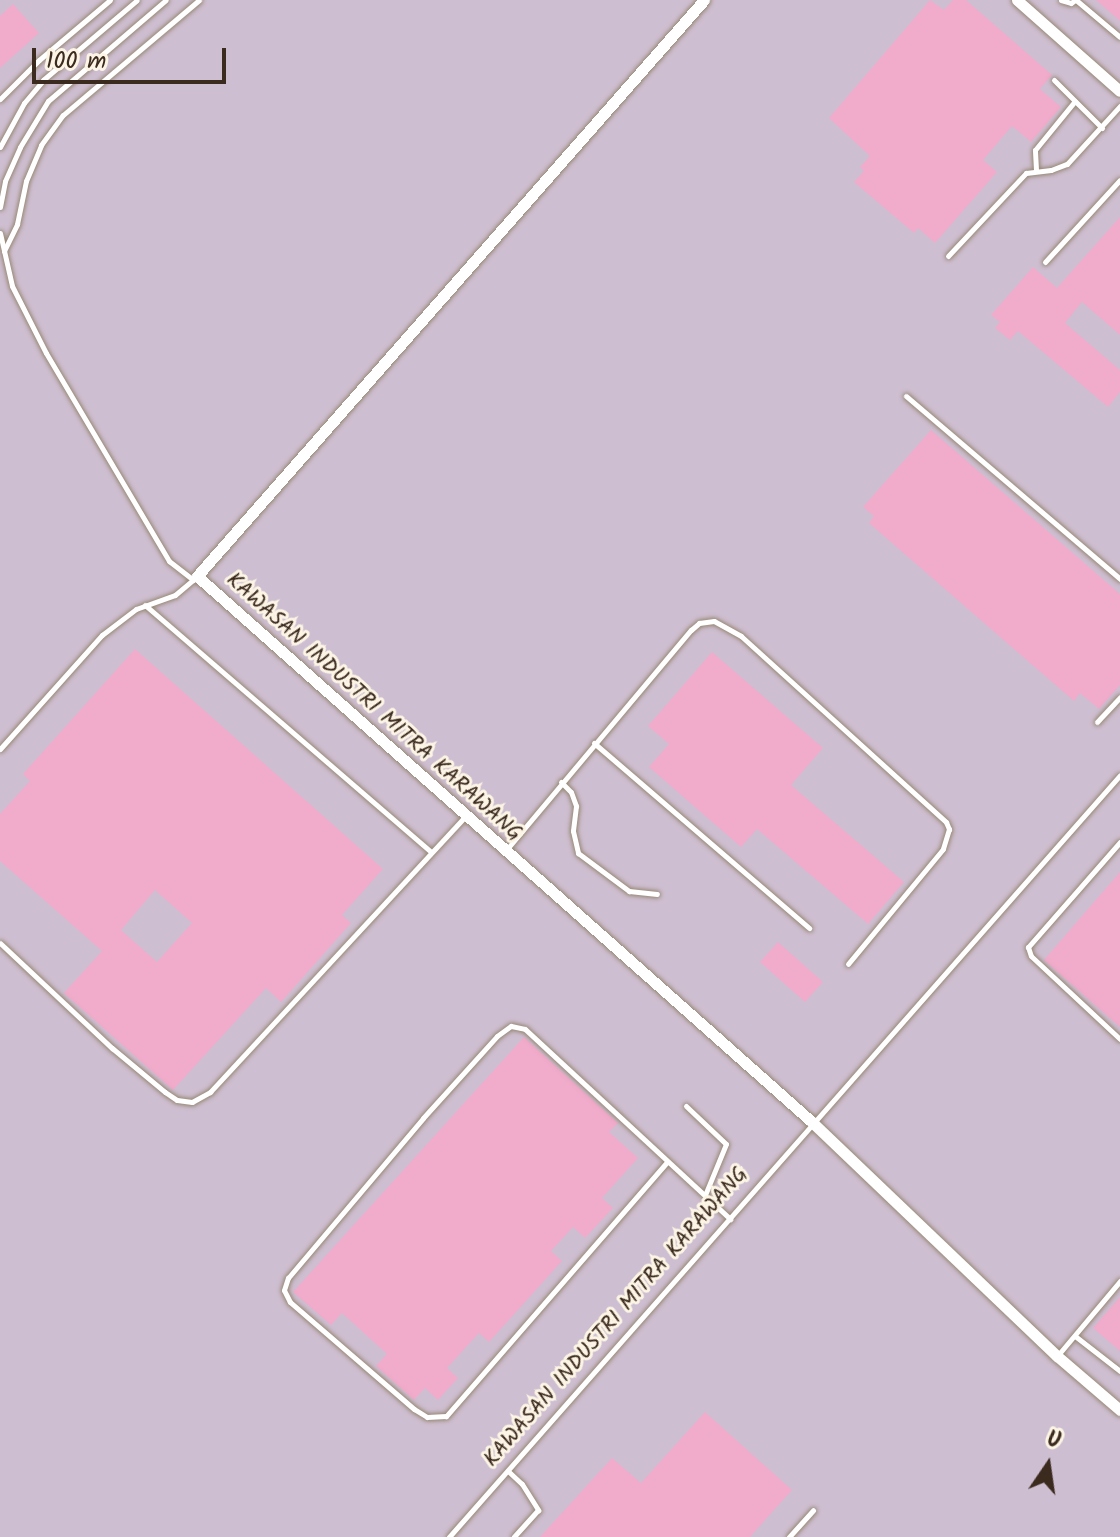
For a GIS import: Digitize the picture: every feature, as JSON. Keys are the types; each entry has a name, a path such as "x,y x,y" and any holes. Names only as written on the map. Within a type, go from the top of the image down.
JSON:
{"street":[{"name":"KAWASAN INDUSTRI MITRA KARAWANG","path":"704,0 195,578 812,1122 1057,1356 1120,1410"},
{"path":"1017,0 1120,91"}],"lane":[{"path":"0,99 39,60 110,0"},
{"path":"0,147 24,103 43,80 137,0"},
{"path":"0,207 5,181 20,147 48,101 166,0"},
{"path":"4,252 17,224 26,181 41,145 63,115 199,0"},
{"path":"1061,0 1066,3 1076,0 1120,37"},
{"path":"1054,80 1102,128"},
{"path":"1036,170 1035,150 1075,101"},
{"path":"948,256 1026,173 1051,170 1067,164 1120,106"},
{"path":"1045,262 1120,180"},
{"path":"0,233 12,286 46,353 169,561 195,578 175,595 145,605 102,635 0,749"},
{"path":"906,396 1120,579"},
{"path":"145,605 431,852"},
{"path":"505,851 699,623 714,621 725,625 764,656 941,816 949,829 943,849 848,964"},
{"path":"1097,722 1120,697"},
{"path":"594,743 809,928"},
{"name":"KAWASAN INDUSTRI MITRA KARAWANG","path":"449,1537 1120,775"},
{"path":"561,782 571,792 576,806 573,831 578,853 629,891 657,894"},
{"path":"0,943 112,1048 165,1092 177,1100 192,1102 210,1092 466,816"},
{"path":"1120,842 1028,947 1031,956 1120,1039"},
{"path":"667,1162 446,1416 427,1417 414,1409 290,1302 284,1290 288,1278 423,1118 497,1036 511,1026 525,1029 730,1219"},
{"path":"686,1106 726,1144 705,1195"},
{"path":"1057,1356 1120,1281"},
{"path":"1075,1336 1120,1371"},
{"path":"508,1471 522,1484 538,1510 514,1537"},
{"path":"789,1537 813,1510"}],"shaded area":[{"path":"0,0 1120,0 1120,1537 0,1537"}],"building":[{"path":"930,0 944,10 953,0 966,0 1052,75 1040,89 1061,107 1031,142 1012,126 983,160 997,172 935,243 918,228 914,233 854,182 864,171 860,167 870,156 829,118"},
{"path":"1096,0 1120,0 1120,21"},
{"path":"13,4 39,33 0,68 0,16"},
{"path":"1120,217 1120,335 1082,302 1065,323 1120,370 1120,392 1108,407 1018,331 1010,340 995,328 1000,322 991,315 1033,267 1057,288"},
{"path":"931,430 1120,594 1120,685 1099,709 1080,693 1074,701 869,523 874,516 863,507"},
{"path":"135,649 383,869 342,915 351,923 281,1002 266,988 173,1090 64,993 102,951 0,861 0,814 30,781 23,774","holes":["155,890 192,923 157,962 121,930"]},
{"path":"712,652 823,748 791,785 904,882 868,924 757,829 741,847 649,767 669,744 648,726"},
{"path":"1120,872 1120,1027 1044,960"},
{"path":"778,942 823,982 805,1002 760,962"},
{"path":"524,1037 618,1123 609,1132 638,1158 602,1198 613,1208 585,1238 573,1227 551,1251 562,1261 489,1342 479,1333 447,1368 458,1378 438,1400 425,1388 414,1400 376,1366 387,1354 342,1313 331,1325 293,1292"},
{"path":"1120,1297 1120,1351 1093,1328"},
{"path":"705,1412 792,1490 750,1537 540,1537 612,1458 641,1483"}]}
